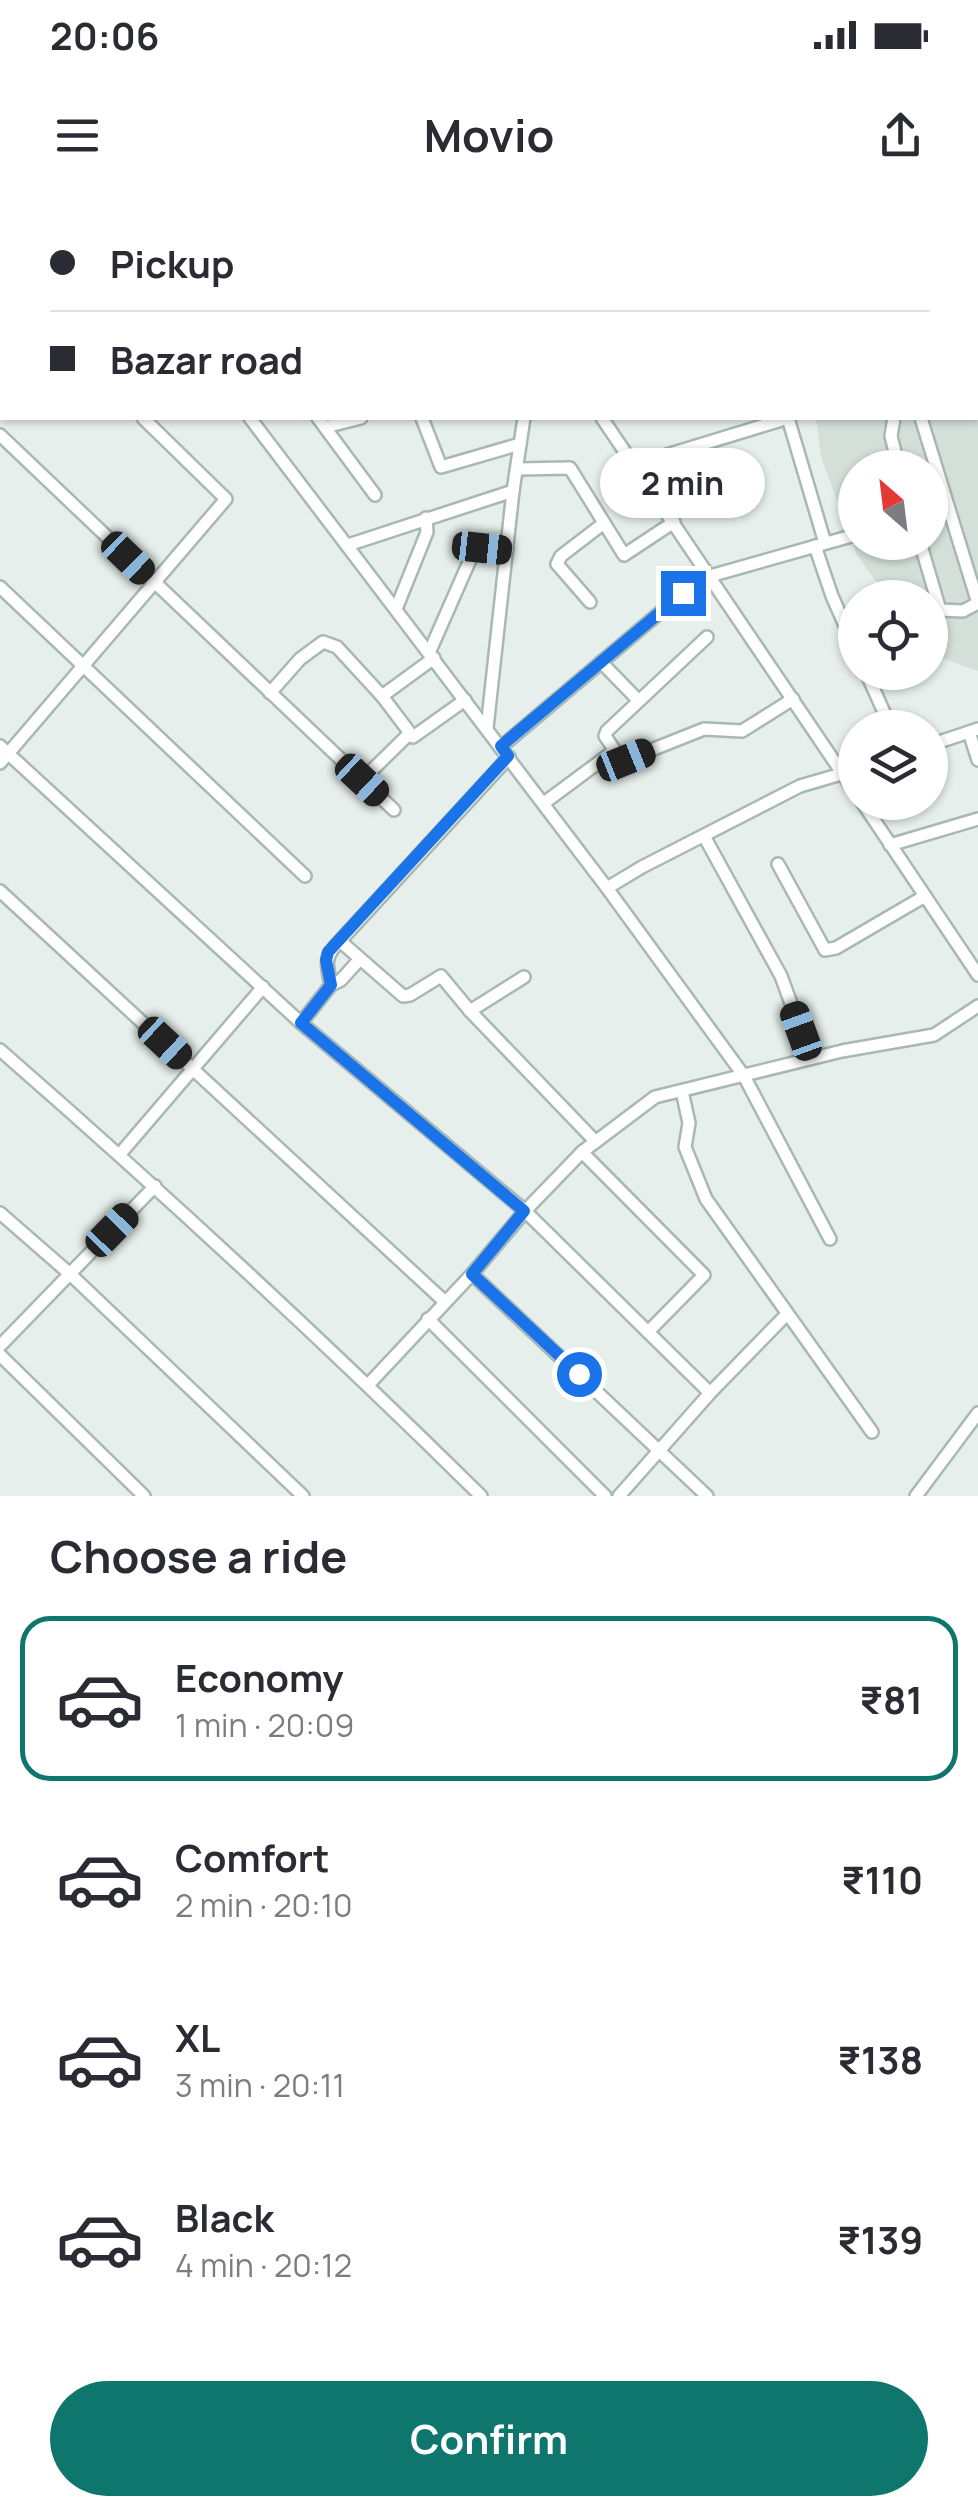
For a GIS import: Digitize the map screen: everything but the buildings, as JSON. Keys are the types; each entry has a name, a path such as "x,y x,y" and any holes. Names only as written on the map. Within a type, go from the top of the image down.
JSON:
{"street":[{"path":"145,420 226,499 3,754 301,1023 524,1211 710,1393"},
{"path":"252,420 544,803 744,1076 830,1240"},
{"path":"423,420 441,467 520,444"},
{"path":"487,728 524,420"},
{"path":"603,420 792,699 838,758"},
{"path":"634,465 781,420"},
{"path":"789,420 838,610"},
{"path":"894,420 894,450"},
{"path":"922,420 977,600 963,610 948,610"},
{"path":"322,422 375,495"},
{"path":"0,434 394,810"},
{"path":"518,469 570,468 624,555 674,522"},
{"path":"348,545 513,491"},
{"path":"396,609 427,532 426,518"},
{"path":"590,602 559,567 558,560 604,522"},
{"path":"331,985 328,952 505,752 601,662 683,593 710,576 838,540"},
{"path":"382,696 432,656 474,553 482,548 506,550"},
{"path":"0,588 304,876"},
{"path":"707,637 607,731 605,736 614,751 626,760 704,728 742,731 792,699"},
{"path":"270,693 300,659 323,642 337,647 382,696 408,735 415,736 465,700"},
{"path":"601,662 638,700"},
{"path":"948,739 974,730 978,760"},
{"path":"362,780 408,735"},
{"path":"544,803 614,751"},
{"path":"607,888 642,866 800,786 838,775"},
{"path":"874,820 978,975"},
{"path":"890,845 978,820"},
{"path":"704,836 781,976 810,1058"},
{"path":"778,864 825,950 836,948 925,896"},
{"path":"0,891 444,1302"},
{"path":"340,941 406,997 443,976 470,1011 594,1140"},
{"path":"301,1023 331,985 341,980 360,958"},
{"path":"470,1011 524,977"},
{"path":"120,1154 263,987"},
{"path":"368,1385 582,1152 655,1097 810,1058 934,1035 978,1006"},
{"path":"0,1050 155,1186 481,1496"},
{"path":"682,1090 689,1123 685,1147 706,1198 872,1432"},
{"path":"582,1152 704,1275 648,1332"},
{"path":"0,1346 155,1186"},
{"path":"0,1213 70,1274 303,1496"},
{"path":"472,1274 707,1496"},
{"path":"619,1496 786,1314"},
{"path":"428,1320 605,1496"},
{"path":"0,1355 144,1496"},
{"path":"916,1496 978,1413"}],"shaded area":[{"path":"816,420 978,420 978,671 948,660 948,580 875,580 861,560 948,560 948,450 838,450 838,503 821,457"}],"route":[{"path":"579,1374 472,1274 524,1211 301,1023 331,985 328,952 508,756 501,746 683,593"}]}
